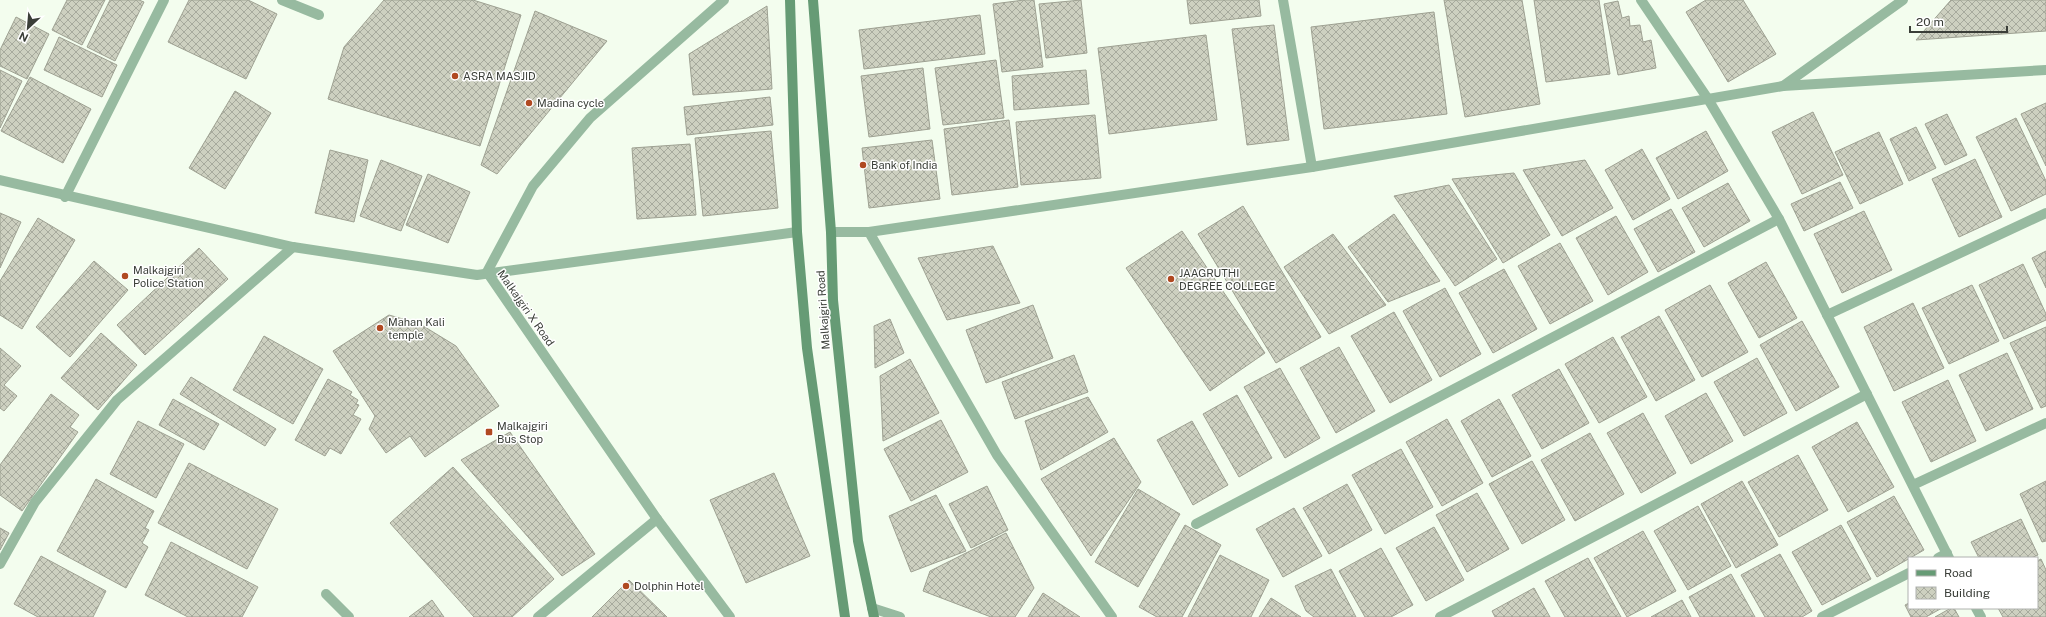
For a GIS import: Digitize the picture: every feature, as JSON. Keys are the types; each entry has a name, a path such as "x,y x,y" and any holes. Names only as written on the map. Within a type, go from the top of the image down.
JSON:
{"main road":[{"name":"Malkajgiri Road","path":"790,0 797,232 807,348 845,617"},
{"name":"Malkajgiri Road","path":"813,0 831,232 833,300 858,541 873,613"}],"street":[{"path":"65,197 164,0"},
{"path":"282,0 319,15"},
{"name":"Malkajgiri X Road","path":"724,0 590,118 533,186 487,272 657,519 730,617"},
{"path":"1283,0 1312,167"},
{"path":"1641,0 1708,99 1779,219 1912,485 1945,556"},
{"path":"1783,86 1903,0"},
{"path":"831,232 869,232 1312,167 1783,86 2046,70"},
{"path":"0,180 65,197 293,248 477,274 797,232"},
{"path":"1826,315 2046,213"},
{"path":"1196,524 1779,219"},
{"path":"869,232 997,455 1112,617"},
{"path":"0,564 35,502 117,400 293,248"},
{"path":"1440,617 1867,394"},
{"path":"1912,485 2046,423"},
{"path":"538,617 657,519"},
{"path":"1822,617 1908,574"},
{"path":"326,594 349,617"},
{"path":"873,613 900,617"}],"building":[{"path":"67,0 105,0 82,45 52,30"},
{"path":"110,0 139,0 144,2 115,61 87,47"},
{"path":"189,0 248,0 277,14 246,79 168,42"},
{"path":"384,0 473,0 521,15 480,146 328,99 344,47"},
{"path":"1034,0 1043,67 1002,72 993,4"},
{"path":"1081,0 1087,53 1046,58 1039,4"},
{"path":"1187,0 1259,0 1261,16 1190,24"},
{"path":"1444,0 1522,0 1540,104 1465,117"},
{"path":"1534,0 1599,0 1610,74 1546,82"},
{"path":"1706,0 1743,0 1776,54 1728,82 1686,12"},
{"path":"1951,0 2046,0 2046,31 1916,40"},
{"path":"1618,1 1622,18 1629,16 1630,26 1640,25 1643,42 1651,40 1656,68 1618,75 1604,4"},
{"path":"767,6 772,89 693,95 689,54"},
{"name":"Madina cycle","path":"535,11 607,41 497,174 481,165"},
{"path":"1434,12 1447,114 1324,129 1311,27"},
{"path":"980,15 985,54 864,69 859,30"},
{"path":"16,17 49,34 27,79 0,66 0,50"},
{"path":"1274,25 1289,140 1247,145 1232,29"},
{"path":"1206,35 1217,120 1109,134 1098,48"},
{"path":"59,37 117,65 102,97 44,70"},
{"path":"996,60 1004,118 943,125 935,68"},
{"path":"923,68 930,129 869,137 861,76"},
{"path":"0,70 22,81 0,128"},
{"path":"1086,70 1089,104 1014,110 1012,76"},
{"path":"30,77 91,109 63,163 1,131"},
{"path":"235,91 271,113 225,189 189,168"},
{"path":"770,97 773,125 687,135 684,107"},
{"path":"2046,103 2046,166 2021,114"},
{"path":"1813,112 1843,175 1802,194 1772,132"},
{"path":"1947,114 1967,155 1945,165 1925,124"},
{"path":"1095,115 1101,178 1021,185 1016,122"},
{"path":"2016,118 2046,181 2046,194 2011,211 1976,137"},
{"path":"1009,120 1018,187 952,195 944,129"},
{"path":"1916,127 1936,168 1909,181 1890,139"},
{"path":"771,131 778,208 703,216 695,138"},
{"path":"1706,131 1728,171 1678,199 1656,158"},
{"path":"1879,132 1903,184 1860,204 1835,152"},
{"path":"932,140 940,199 869,208 862,148"},
{"path":"690,144 696,215 637,219 632,148"},
{"path":"1642,149 1670,199 1633,220 1605,170"},
{"path":"330,150 368,160 354,222 315,213"},
{"path":"1975,159 2002,217 1959,237 1932,179"},
{"path":"381,160 422,176 401,231 360,216"},
{"path":"1585,160 1613,208 1562,236 1523,170"},
{"path":"1514,173 1550,235 1503,263 1452,179"},
{"path":"428,174 470,192 448,243 406,225"},
{"path":"1840,182 1853,208 1804,231 1791,204"},
{"path":"1728,183 1750,221 1704,247 1682,208"},
{"path":"1449,185 1497,259 1455,286 1394,196"},
{"path":"1243,206 1321,337 1276,363 1198,234"},
{"path":"1671,209 1695,252 1658,272 1634,229"},
{"path":"1864,211 1892,270 1842,293 1814,234"},
{"path":"0,213 21,222 0,268"},
{"path":"1394,214 1440,281 1388,302 1348,247"},
{"path":"1616,216 1648,272 1608,295 1576,238"},
{"path":"38,218 75,240 22,329 0,315 0,281"},
{"path":"1182,231 1265,353 1210,391 1126,268"},
{"path":"1333,234 1386,305 1329,334 1284,267"},
{"path":"1560,243 1593,301 1550,324 1518,266"},
{"path":"993,246 1020,303 947,320 918,258"},
{"path":"199,248 228,279 145,355 117,325"},
{"path":"2046,251 2046,288 2032,258"},
{"path":"94,261 128,290 70,357 36,327"},
{"path":"1766,262 1797,318 1759,338 1728,283"},
{"path":"2023,264 2046,314 2046,320 2004,339 1979,285"},
{"path":"1504,269 1537,329 1493,353 1459,293"},
{"path":"1710,285 1748,352 1702,377 1665,310"},
{"path":"1972,285 1999,341 1949,364 1922,308"},
{"path":"1445,288 1481,354 1440,377 1403,311"},
{"path":"1913,303 1944,368 1894,391 1864,327"},
{"path":"1033,305 1053,358 986,383 966,330"},
{"path":"1394,312 1432,380 1390,403 1351,336"},
{"path":"389,315 420,324 456,346 499,406 425,457 410,436 386,453 369,429 375,416 333,351"},
{"path":"1659,316 1695,380 1656,401 1621,337"},
{"path":"890,319 904,353 875,368 874,326"},
{"path":"1802,321 1839,387 1796,411 1760,345"},
{"path":"2046,327 2046,406 2041,408 2010,343"},
{"path":"101,333 137,365 98,410 61,378"},
{"path":"264,336 323,369 293,424 233,390"},
{"path":"1613,337 1647,397 1599,423 1565,364"},
{"path":"1339,347 1375,411 1336,433 1300,368"},
{"path":"0,348 21,366 4,385 17,396 4,411 0,408"},
{"path":"2007,353 2033,409 1986,431 1959,375"},
{"path":"1074,355 1088,392 1015,419 1002,382"},
{"path":"1757,358 1787,413 1744,436 1714,382"},
{"path":"910,359 939,413 883,441 880,376"},
{"path":"1280,368 1320,438 1285,458 1244,387"},
{"path":"1559,369 1589,423 1542,449 1512,395"},
{"path":"191,377 276,429 265,446 180,394"},
{"path":"328,379 352,392 350,395 358,400 356,404 359,405 353,415 361,419 341,454 330,448 325,456 295,440"},
{"path":"1948,380 1976,441 1931,462 1902,402"},
{"path":"1706,393 1733,441 1691,464 1665,416"},
{"path":"51,394 79,415 70,427 78,432 22,511 0,495 0,465"},
{"path":"1237,395 1272,458 1239,477 1203,414"},
{"path":"1088,397 1108,432 1041,470 1025,421"},
{"path":"173,399 219,424 204,450 159,425"},
{"path":"1499,399 1531,456 1492,477 1461,421"},
{"path":"1643,413 1676,473 1641,493 1607,433"},
{"path":"1447,419 1483,483 1442,506 1406,442"},
{"path":"941,420 968,472 911,501 884,449"},
{"path":"138,421 184,444 156,498 110,474"},
{"path":"1192,421 1228,485 1193,505 1157,440"},
{"path":"1857,422 1894,487 1848,512 1812,447"},
{"path":"510,432 595,554 562,576 461,460"},
{"path":"1590,433 1624,494 1575,521 1541,460"},
{"path":"1114,438 1141,482 1091,556 1041,479"},
{"path":"1401,449 1433,507 1385,534 1352,475"},
{"path":"1798,455 1828,510 1779,537 1748,482"},
{"path":"1532,461 1565,520 1522,544 1489,484"},
{"path":"189,463 278,509 247,569 158,523"},
{"path":"453,467 554,579 512,617 474,617 390,523"},
{"path":"774,473 810,556 746,583 710,500"},
{"path":"96,479 154,511 145,528 149,530 142,543 148,547 126,588 57,551"},
{"path":"1742,481 1778,545 1736,568 1701,504"},
{"path":"2046,481 2046,541 2042,542 2020,494"},
{"path":"1347,484 1372,530 1329,554 1303,508"},
{"path":"987,486 1008,530 971,548 949,504"},
{"path":"1138,489 1180,514 1138,587 1095,562"},
{"path":"1477,493 1509,549 1467,572 1436,515"},
{"path":"936,495 966,551 911,572 889,516"},
{"path":"1894,496 1924,550 1912,557 1908,557 1908,559 1877,577 1847,522"},
{"path":"1698,506 1731,566 1688,590 1654,531"},
{"path":"1294,508 1322,556 1283,577 1256,529"},
{"path":"2021,519 2038,555 2033,557 1978,557 1971,542"},
{"path":"1185,525 1221,545 1182,617 1157,617 1139,607"},
{"path":"1841,525 1871,579 1822,605 1792,552"},
{"path":"1434,527 1464,580 1426,601 1396,548"},
{"path":"0,528 9,533 0,550"},
{"path":"1643,531 1676,591 1627,617 1594,558"},
{"path":"1006,533 1034,588 1015,617 991,617 923,591 930,571"},
{"path":"171,542 258,587 242,617 188,617 145,595"},
{"path":"1381,548 1413,605 1391,617 1365,617 1339,571"},
{"path":"1780,554 1812,611 1802,617 1765,617 1741,575"},
{"path":"1220,555 1269,580 1251,617 1188,617"},
{"path":"41,556 106,591 93,617 38,617 14,604"},
{"path":"1588,558 1621,617 1565,617 1545,581"},
{"path":"2041,559 2046,570 2046,617 2003,617 1999,609 2038,609 2038,560"},
{"path":"1331,569 1356,617 1314,617 1306,611 1295,586"},
{"path":"1731,574 1755,617 1700,617 1689,597"},
{"path":"629,580 667,617 592,617"},
{"path":"1534,588 1550,617 1495,617 1492,611"},
{"path":"1043,593 1080,617 1028,617"},
{"path":"1271,598 1301,617 1259,617"},
{"path":"432,600 444,617 409,617"},
{"path":"1682,600 1691,617 1651,617"},
{"path":"1908,604 1908,609 1940,609 1926,617 1911,617 1905,605"},
{"path":"1949,609 1955,609 1959,617 1935,617"}],"place":[{"name":"ASRA MASJID","path":"455,76"},
{"name":"Madina cycle","path":"529,103"},
{"name":"Bank of India","path":"863,165"},
{"name":"Malkajgiri Police Station","path":"125,276"},
{"name":"JAAGRUTHI DEGREE COLLEGE","path":"1171,279"},
{"name":"Mahan Kali temple","path":"380,328"},
{"name":"Malkajgiri Bus Stop","path":"489,432"},
{"name":"Dolphin Hotel","path":"626,586"}]}
